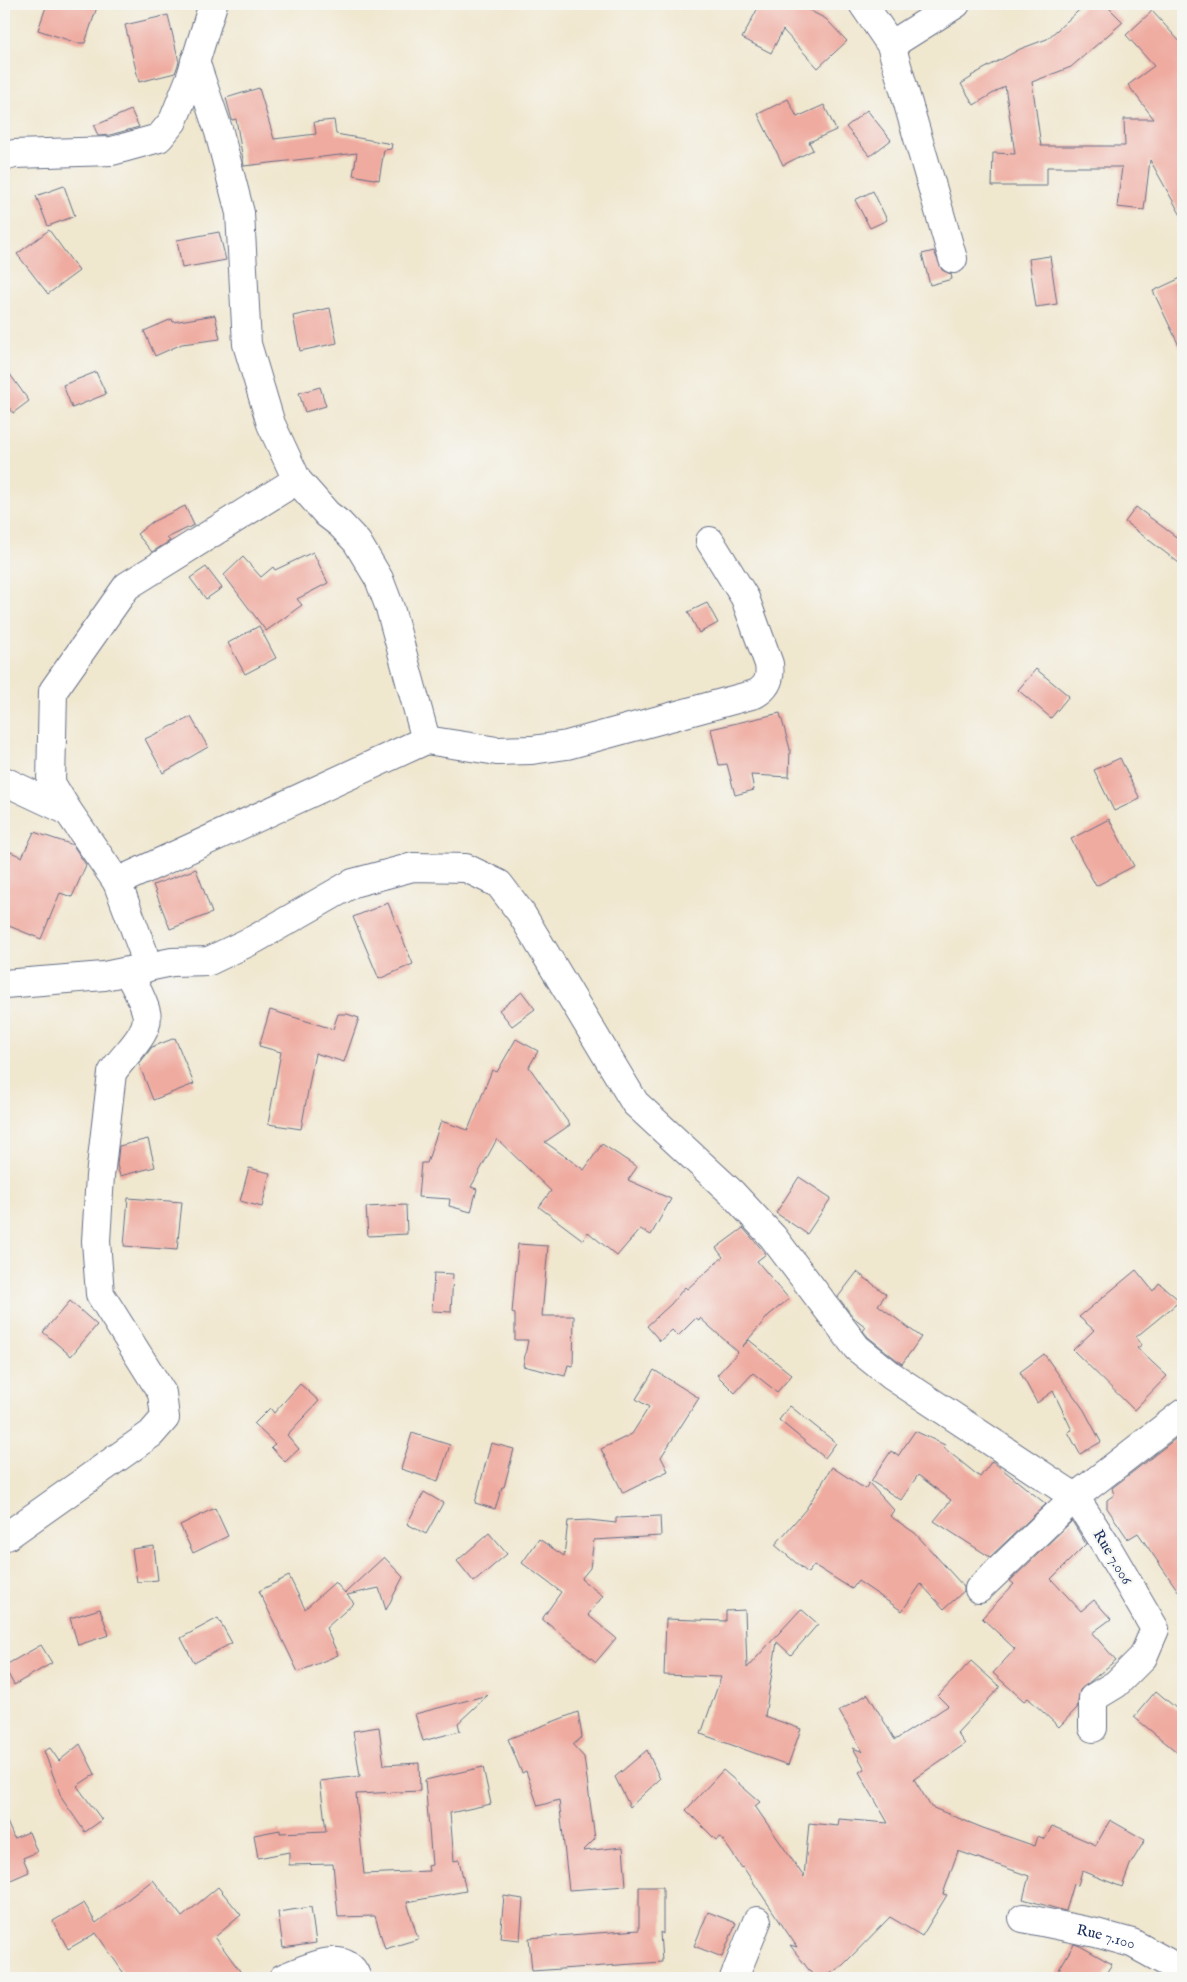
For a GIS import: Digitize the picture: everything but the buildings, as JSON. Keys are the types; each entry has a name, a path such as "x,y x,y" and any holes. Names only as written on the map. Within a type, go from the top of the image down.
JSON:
{"street":[{"path":"4,157 14,154 112,150 159,138 173,121 213,4"},
{"path":"863,4 892,45 953,259"},
{"path":"892,45 956,4"},
{"path":"195,61 219,132 240,213 247,344 270,424 297,480 327,514 340,524 357,542 379,579 390,608 426,740"},
{"path":"6,1536 151,1434 165,1418 162,1393 100,1294 96,1241 100,1176 112,1072 117,1063 144,1032 147,1023 136,971 143,951 117,882 51,783 53,691 127,586 297,480"},
{"path":"117,882 426,740 497,751 532,750 567,745 755,694 762,690 770,675 769,664 744,598 710,542"},
{"path":"4,781 68,811"},
{"path":"4,984 136,971 172,962 209,961 255,939 353,883 413,867 466,868 499,884 520,913 635,1102 732,1193 773,1237 857,1348 892,1376 1075,1497"},
{"path":"979,1589 1075,1497 1183,1413"},
{"name":"Rue 7.006","path":"1075,1497 1106,1544 1155,1629 1143,1657 1116,1684 1093,1698 1092,1728"},
{"name":"Rue 7.100","path":"1023,1918 1096,1933 1132,1943 1183,1971"},
{"path":"734,1978 757,1922"},
{"path":"283,1978 328,1961 346,1964 354,1970 357,1978"}]}
